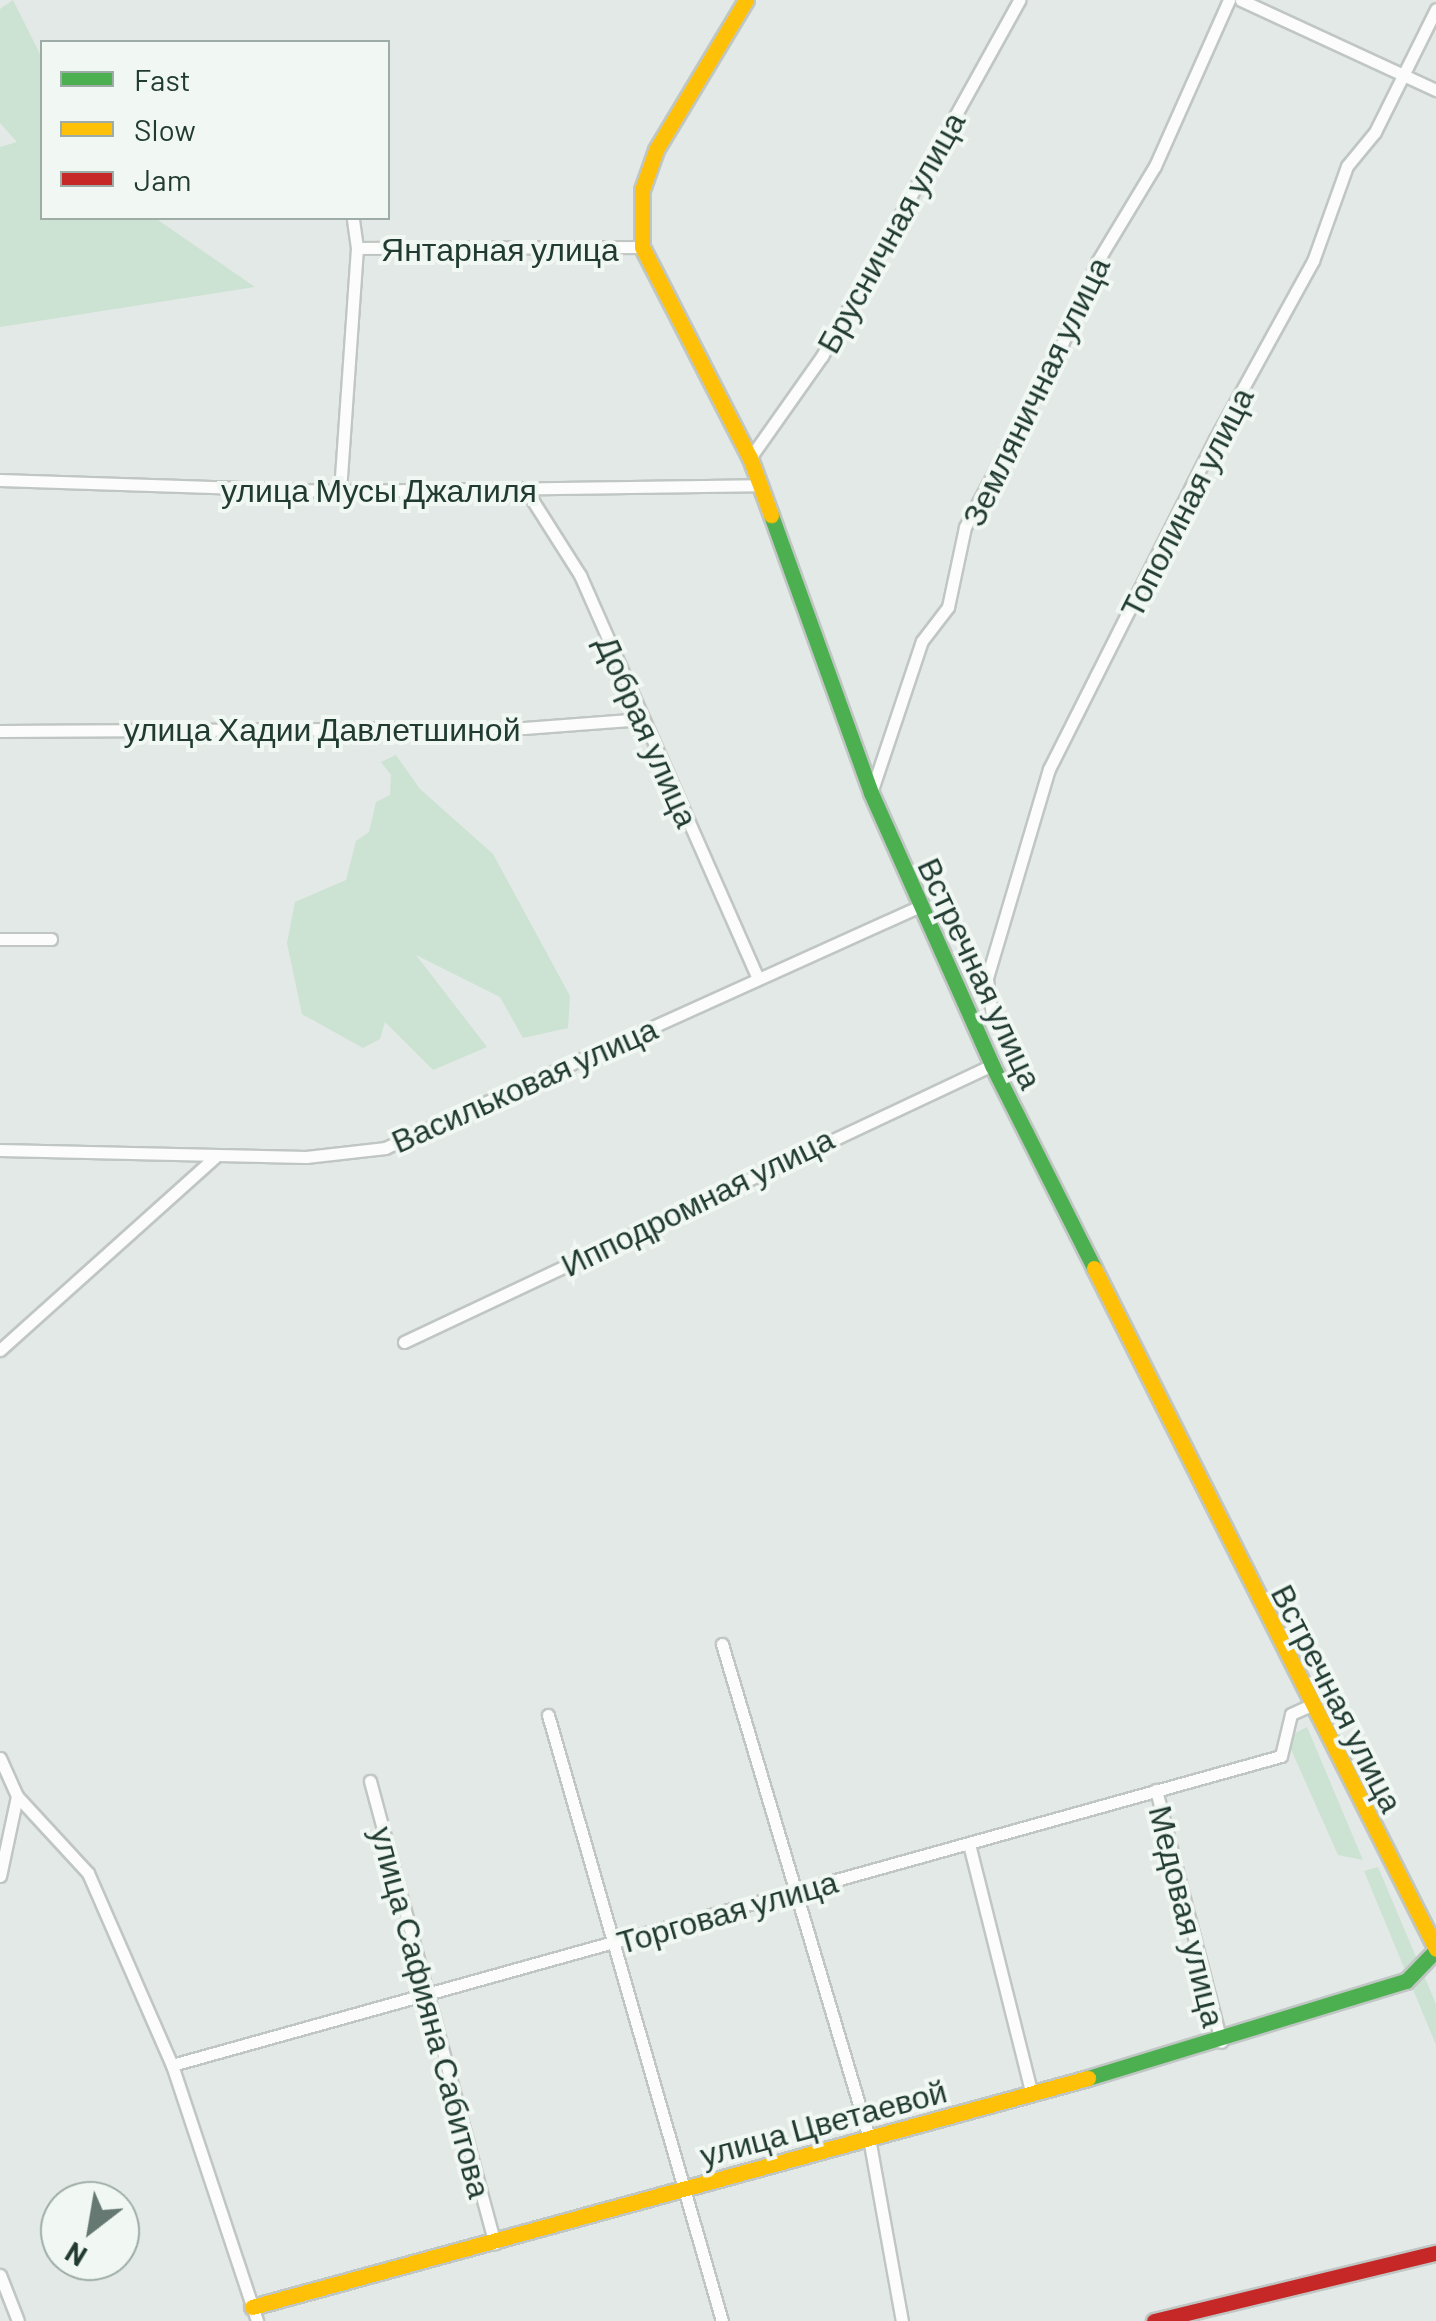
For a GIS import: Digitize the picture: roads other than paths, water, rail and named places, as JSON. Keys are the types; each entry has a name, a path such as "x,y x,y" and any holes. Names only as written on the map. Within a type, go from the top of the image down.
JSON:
{"street":[{"name":"Встречная улица","path":"746,0 656,150 642,190 642,248 656,286 718,382 750,458 871,793 992,1065 1309,1706 1436,1948"},
{"name":"Брусничная улица","path":"750,458 822,356 1019,0"},
{"name":"Земляничная улица","path":"871,793 922,641 948,608 964,527 1060,349 1097,262 1155,166 1229,0"},
{"path":"1242,0 1436,90"},
{"name":"Тополиная улица","path":"992,1015 987,978 1050,768 1313,261 1347,166 1376,132 1436,9"},
{"path":"340,491 357,248 354,220"},
{"name":"Янтарная улица","path":"357,248 642,248"},
{"name":"улица Мусы Джалиля","path":"0,480 340,491 758,486"},
{"name":"Добрая улица","path":"526,490 580,575 758,979"},
{"name":"улица Хадии Давлетшиной","path":"0,731 524,728 643,719"},
{"name":"Васильковая улица","path":"0,1150 216,1156 385,1148 918,906"},
{"path":"0,939 51,939"},
{"name":"Ипподромная улица","path":"404,1342 992,1065"},
{"path":"0,1350 216,1156"},
{"path":"722,1644 792,1893 870,2138 903,2317"},
{"name":"Торговая улица","path":"172,2065 1281,1756 1291,1714 1309,1706"},
{"path":"548,1715 610,1944 722,2321"},
{"path":"0,1758 17,1796 88,1872 172,2065 255,2314"},
{"name":"улица Сафияна Сабитова","path":"370,1781 495,2243"},
{"name":"Медовая улица","path":"1156,1790 1221,2042"},
{"path":"0,1876 17,1796"},
{"path":"968,1844 1032,2094"},
{"path":"1435,1926 1436,1948"},
{"name":"улица Цветаевой","path":"255,2314 684,2187 1221,2042 1406,1981 1436,1948"},
{"path":"1154,2321 1436,2253"},
{"path":"0,2275 18,2321"}]}
